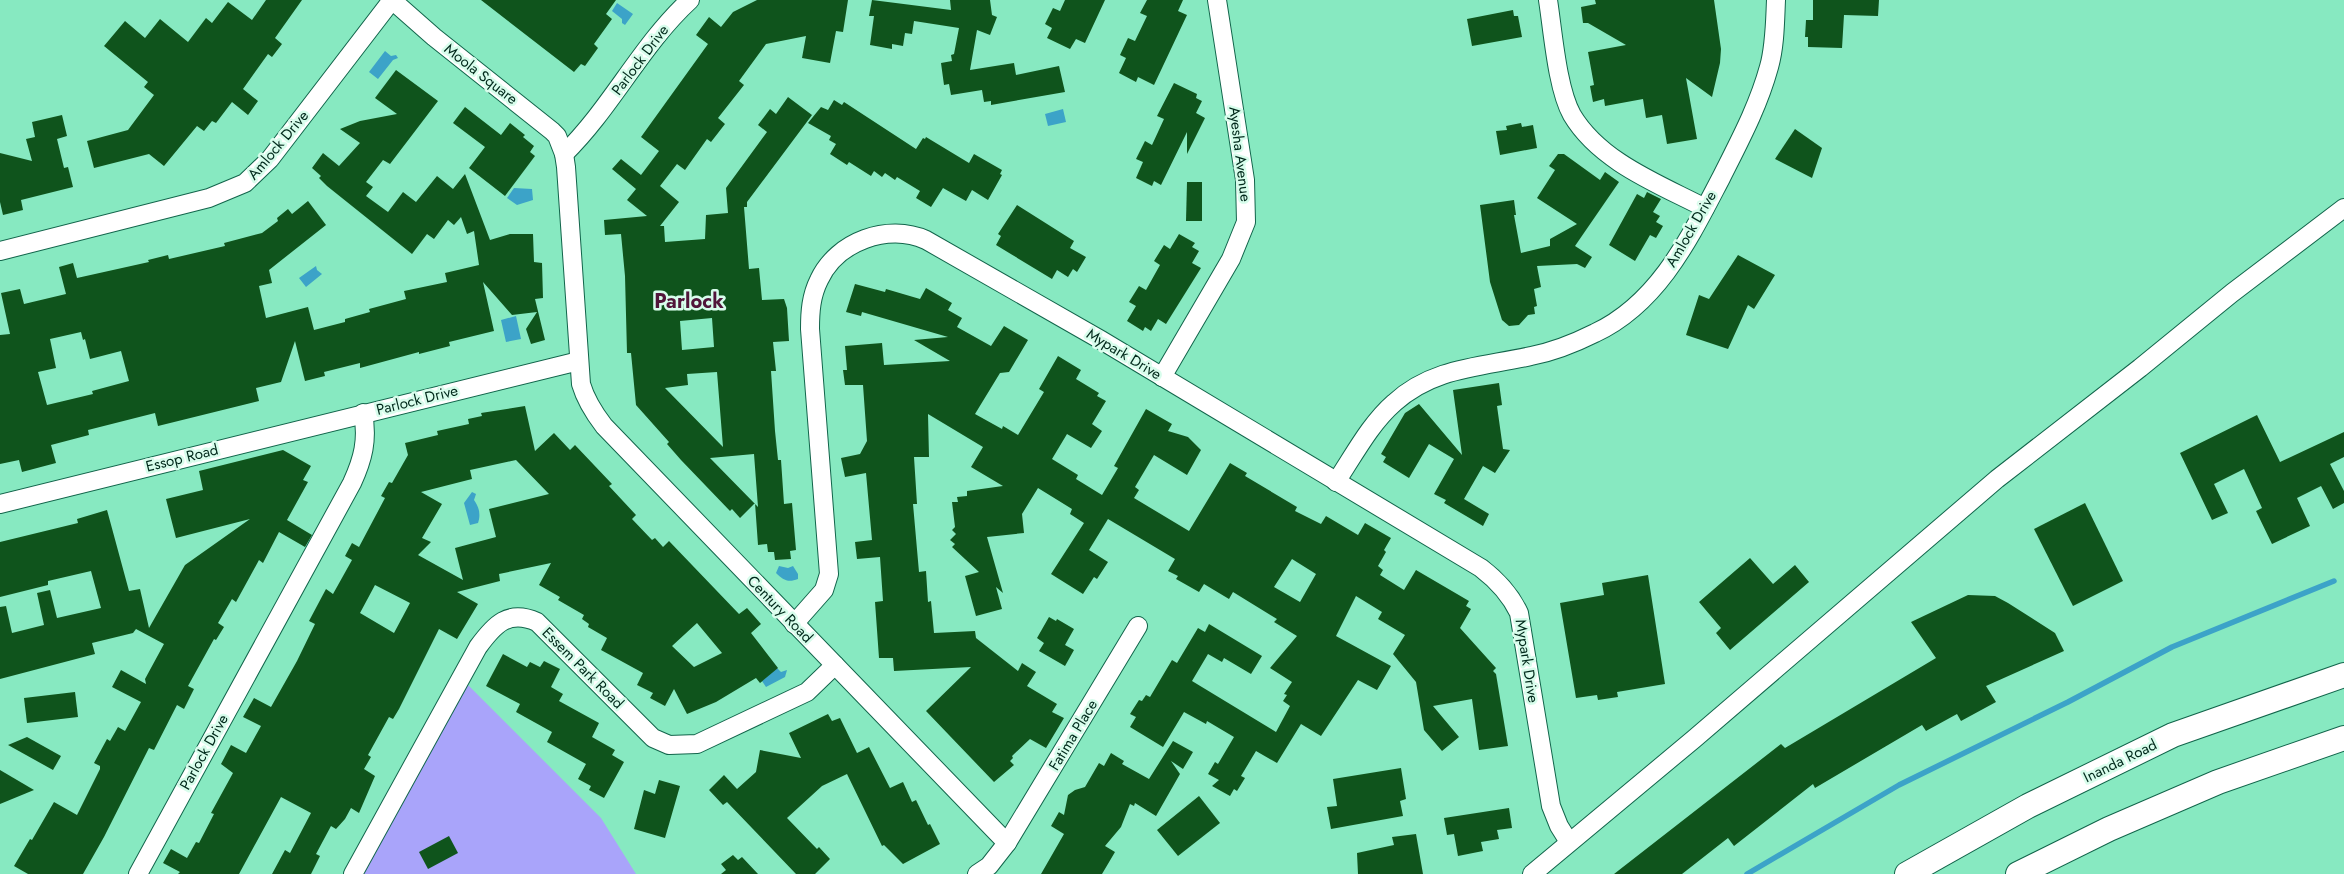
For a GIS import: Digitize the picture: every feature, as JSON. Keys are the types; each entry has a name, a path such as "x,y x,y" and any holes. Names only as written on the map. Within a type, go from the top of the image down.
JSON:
{"main road":[{"name":"Inanda Road","path":"1907,874 2028,806 2173,735 2344,675"},
{"path":"2018,874 2109,829 2218,782 2344,738"}],"street":[{"name":"Moola Square","path":"392,0 434,37 547,126 557,136 564,154"},
{"name":"Amlock Drive","path":"0,251 209,198 245,183 270,160 392,0"},
{"name":"Parlock Drive","path":"564,154 593,123 658,36 690,0"},
{"name":"Ayesha Avenue","path":"1162,377 1231,259 1246,222 1245,180 1217,0"},
{"path":"1548,0 1562,85 1572,115 1589,136 1610,155 1632,170 1705,208"},
{"name":"Amlock Drive","path":"1336,482 1370,430 1393,403 1415,386 1454,370 1532,356 1562,347 1595,333 1618,319 1662,278 1685,246 1747,127 1769,66 1776,0"},
{"path":"564,154 579,361"},
{"path":"1532,874 1694,739 1997,479 2140,368 2232,293 2344,208"},
{"name":"Mypark Drive","path":"794,624 824,590 830,574 810,314 813,296 819,279 827,266 845,250 868,238 886,233 904,233 919,237 1101,340 1482,568 1496,580 1511,596 1519,613 1551,806 1569,842"},
{"name":"Parlock Drive","path":"138,874 352,483 361,464 366,446 363,413 579,361"},
{"name":"Century Road","path":"579,361 581,384 586,400 604,426 1007,843"},
{"name":"Essop Road","path":"0,504 363,413"},
{"name":"Essem Park Road","path":"353,874 478,647 489,632 511,617 528,618 537,622 653,738 669,745 697,744 807,692 835,666"},
{"name":"Fatima Place","path":"977,874 989,866 1007,843 1138,626"}],"shaded area":[{"path":"463,680 601,818 636,874 357,874"}],"water":[{"path":"617,3 633,14 625,25 622,23 622,19 612,11"},
{"path":"385,51 391,56 396,55 398,58 393,60 378,79 369,72"},
{"path":"1063,109 1066,122 1048,126 1045,114"},
{"path":"514,188 532,189 533,200 517,205 507,198"},
{"path":"316,266 317,270 322,274 306,287 299,278"},
{"path":"516,316 521,339 506,342 501,320"},
{"path":"472,492 476,494 474,500 478,508 479,517 478,523 470,525 464,503"},
{"path":"779,566 788,568 793,566 798,574 798,579 788,581 781,577 776,573"},
{"path":"777,668 781,672 787,670 785,677 766,687 762,681"}],"building":[{"path":"266,0 302,0 275,38 282,44 272,57 268,54 243,89 258,101 248,115 232,102 216,123 212,121 204,131 197,126 164,166 149,154 94,168 87,141 128,130 154,95 144,87 148,82 104,46 125,21 145,38 160,19 188,42 206,18 212,23 228,2 252,20"},
{"path":"481,0 616,0 606,14 612,19 594,44 598,48 585,66 581,64 574,72"},
{"path":"757,0 848,0 843,32 836,31 830,63 802,58 806,36 766,44 739,81 744,85 718,118 725,124 711,142 707,139 685,170 677,164 660,186 679,202 660,226 664,226 665,242 705,239 706,215 728,213 726,188 767,132 758,125 770,109 776,114 788,97 812,115 747,202 747,207 744,207 749,269 759,268 762,300 784,299 787,308 789,341 773,342 776,371 771,371 775,431 778,460 781,460 784,504 792,503 796,550 790,551 791,559 775,560 774,552 768,552 767,544 758,545 755,504 758,507 754,454 710,458 755,503 740,518 732,509 730,511 681,460 667,444 669,442 636,405 631,353 627,353 625,276 621,234 605,235 604,220 647,216 627,200 636,189 612,169 621,159 641,175 659,151 641,137 708,44 696,35 709,17 721,27 733,12","holes":["712,318 714,347 682,350 680,321","717,372 723,447 665,388 688,385 687,374"]},
{"path":"872,0 951,10 950,0 990,0 992,15 997,17 990,35 977,30 970,70 1014,63 1016,75 1059,66 1065,92 991,105 991,101 984,102 982,90 951,95 949,84 944,85 941,63 952,61 951,55 954,54 959,28 914,21 912,34 905,33 903,46 892,44 892,49 870,45 874,16 869,16"},
{"path":"1065,0 1105,0 1085,43 1076,39 1070,49 1047,38 1052,28 1045,24 1053,8 1060,11"},
{"path":"1147,0 1183,0 1178,11 1187,15 1154,85 1138,77 1136,82 1119,73 1126,58 1120,55 1128,38 1135,41 1147,16 1140,13"},
{"path":"1595,0 1714,0 1721,49 1720,63 1712,97 1686,78 1697,139 1667,144 1662,115 1646,118 1643,99 1605,106 1604,99 1593,102 1590,86 1594,85 1588,52 1626,45 1588,23 1583,23 1581,7 1596,4"},
{"path":"1813,0 1879,0 1878,16 1844,15 1842,48 1808,47 1808,37 1805,37 1806,20 1813,20"},
{"path":"1513,10 1514,16 1518,16 1522,37 1472,46 1467,19"},
{"path":"396,70 438,101 390,164 383,160 366,182 373,187 366,196 388,212 403,192 416,202 437,176 453,189 465,174 490,240 510,234 533,234 534,262 542,263 543,298 535,299 545,340 531,344 526,329 537,312 512,315 483,282 494,331 449,342 450,346 419,354 419,352 360,368 360,363 324,372 325,376 305,381 295,341 281,382 256,388 259,401 158,426 155,413 88,430 89,435 51,445 56,463 22,472 19,460 0,464 0,335 10,334 1,293 20,289 24,304 66,294 59,267 73,263 77,278 149,262 148,260 168,255 169,259 225,246 224,243 262,233 278,221 277,218 288,209 292,214 308,201 326,225 269,270 272,283 259,286 266,318 308,307 314,330 345,322 345,319 370,312 369,309 406,299 404,291 447,282 445,273 479,265 474,231 467,234 461,217 454,225 448,220 434,239 427,234 412,254 327,186 319,178 321,176 312,168 323,153 339,166 360,143 340,129 360,121 397,114 375,98","holes":["81,332 83,340 85,339 90,359 121,351 129,381 92,391 93,394 47,405 38,372 56,368 50,339"]},
{"path":"1174,83 1197,94 1196,98 1202,101 1196,113 1205,118 1187,154 1187,132 1161,185 1154,181 1152,186 1136,178 1143,162 1136,159 1145,141 1152,145 1164,119 1157,116"},
{"path":"834,100 842,105 844,102 916,149 923,138 925,139 926,137 969,163 974,154 1002,170 1000,174 1002,175 988,200 972,190 966,201 943,188 931,207 916,198 920,191 897,177 895,180 885,173 882,177 874,171 871,176 849,162 847,165 830,154 836,144 829,140 831,136 808,123 821,107 828,110"},
{"path":"465,107 501,135 510,123 525,135 523,137 534,146 530,152 535,156 505,196 469,168 485,147 453,123"},
{"path":"62,115 67,136 57,139 64,168 68,167 73,187 21,200 23,210 3,215 0,202 0,153 32,161 26,139 35,137 32,122"},
{"path":"1521,123 1522,127 1533,125 1537,148 1500,155 1496,131 1507,130 1506,126"},
{"path":"1795,129 1822,148 1812,178 1775,159"},
{"path":"1558,154 1564,154 1600,180 1605,172 1619,182 1575,246 1592,257 1585,268 1577,264 1537,266 1541,287 1534,289 1537,306 1534,307 1535,314 1528,315 1519,325 1509,326 1502,320 1490,282 1480,205 1514,200 1516,215 1514,215 1521,253 1550,246 1550,239 1577,224 1537,198 1555,170 1549,166"},
{"path":"1187,182 1202,182 1202,221 1186,221"},
{"path":"1647,192 1661,199 1653,212 1660,216 1656,222 1663,226 1656,238 1650,235 1635,261 1609,245 1637,194 1644,198"},
{"path":"1017,205 1074,241 1070,248 1086,257 1077,272 1073,269 1068,277 1057,270 1052,279 996,245 1001,236 998,234"},
{"path":"1179,234 1195,243 1192,247 1199,251 1192,263 1201,268 1166,324 1158,319 1151,331 1145,327 1143,331 1127,321 1136,306 1129,302 1139,286 1146,290 1160,265 1154,261 1164,245 1170,249"},
{"path":"1738,255 1775,275 1754,309 1748,305 1728,349 1686,335 1699,295 1709,299"},
{"path":"855,284 885,292 886,289 920,299 926,288 952,303 948,310 962,318 957,327 991,346 1004,326 1028,340 1009,372 1000,373 975,414 1002,429 1003,426 1018,435 1044,392 1039,389 1058,356 1081,370 1076,379 1099,393 1097,396 1106,401 1092,424 1102,431 1091,448 1067,434 1052,459 1078,475 1076,479 1102,495 1118,468 1114,466 1146,409 1172,424 1168,431 1188,437 1201,450 1187,475 1154,455 1135,487 1139,490 1134,498 1189,531 1230,463 1247,473 1245,476 1297,507 1295,511 1321,524 1326,516 1358,535 1365,523 1391,538 1378,566 1383,570 1380,575 1404,590 1416,570 1469,601 1466,606 1471,609 1460,628 1496,668 1493,671 1496,674 1508,746 1479,750 1472,699 1433,706 1459,737 1442,751 1424,730 1416,682 1393,654 1405,635 1378,619 1382,612 1356,596 1336,636 1391,666 1377,690 1358,680 1321,736 1301,724 1277,763 1256,751 1241,776 1245,778 1237,791 1234,789 1230,796 1212,786 1219,780 1208,774 1215,762 1218,764 1234,737 1207,721 1206,724 1184,712 1163,747 1130,727 1136,717 1130,714 1139,700 1142,701 1146,695 1150,697 1172,660 1177,663 1198,628 1205,632 1209,624 1262,656 1251,674 1224,658 1222,662 1208,654 1192,681 1276,732 1290,706 1283,701 1287,695 1284,694 1292,682 1270,668 1297,636 1274,622 1277,619 1233,592 1229,599 1204,584 1199,592 1176,579 1178,576 1168,571 1175,559 1108,519 1089,550 1108,562 1097,579 1094,577 1083,594 1051,574 1084,523 1070,514 1072,509 1038,488 1022,514 1024,533 987,537 1003,593 996,587 1002,609 976,616 965,576 979,572 952,547 955,544 950,540 956,534 952,530 955,527 952,502 958,502 957,497 967,496 967,491 1003,486 971,467 983,447 928,414 929,457 914,457 917,504 913,504 919,572 926,571 928,602 931,601 934,633 975,631 976,638 1018,671 1022,663 1036,672 1027,686 1057,704 1052,712 1064,718 1046,748 1030,739 1012,756 1013,758 1010,761 1014,765 994,782 926,711 971,667 894,671 893,658 879,658 875,602 883,601 880,557 857,559 855,542 872,540 866,473 845,477 841,458 860,454 867,441 863,385 845,385 843,370 847,370 845,346 882,343 884,365 950,361 914,340 948,337 862,312 861,316 846,312","holes":["1292,559 1316,574 1300,602 1274,587"]},
{"path":"1499,383 1502,405 1497,406 1503,449 1510,450 1495,473 1483,466 1464,499 1489,514 1483,526 1444,503 1446,500 1434,494 1454,459 1429,444 1409,478 1383,462 1386,457 1381,454 1405,413 1419,404 1462,455 1453,390"},
{"path":"525,406 535,451 554,433 570,450 575,445 612,484 609,486 636,515 632,519 652,540 655,538 663,547 669,541 739,614 747,608 761,624 751,633 778,668 760,683 756,678 716,702 687,714 674,689 665,706 650,698 653,693 637,685 643,673 601,650 607,638 588,627 589,624 582,619 584,615 558,600 560,597 539,585 551,563 499,574 500,581 457,592 478,604 457,639 439,629 399,709 393,719 389,717 368,755 371,757 364,769 375,776 359,813 351,808 345,819 336,829 331,826 316,854 320,856 311,874 272,874 285,850 290,853 311,813 281,797 239,874 178,874 180,872 163,863 171,849 187,858 196,842 199,843 214,814 211,813 233,773 221,764 231,745 246,753 261,726 243,717 254,698 271,707 315,624 309,621 326,589 333,594 352,560 345,556 352,543 359,547 385,498 381,496 389,482 392,483 408,455 405,443 438,435 437,431 469,424 468,419 482,416 481,413","holes":["516,460 549,494 489,509 496,537 455,548 463,580 418,555 431,542 422,538 442,504 421,492 472,479 470,470","375,585 410,603 394,633 360,613","697,623 722,653 694,667 672,646"]},
{"path":"2257,415 2280,462 2344,432 2344,457 2330,464 2344,491 2344,503 2333,509 2321,486 2297,498 2310,526 2272,544 2256,511 2262,508 2244,469 2214,484 2228,513 2212,520 2180,453"},
{"path":"283,450 311,466 303,480 308,482 287,520 312,535 305,547 279,532 263,563 259,560 236,602 232,599 218,623 224,627 216,640 214,639 188,686 194,689 184,709 177,705 154,750 149,748 83,874 28,874 14,866 54,802 77,815 100,769 100,766 94,763 107,739 110,741 118,727 125,731 141,702 112,687 121,670 146,684 145,679 164,644 136,629 133,633 92,643 95,654 0,679 0,607 6,606 12,633 44,625 37,593 50,590 57,618 101,608 91,571 48,581 48,585 0,597 0,542 78,523 77,519 107,510 129,591 140,589 149,628 185,565 250,519 176,538 166,499 203,490 199,471"},
{"path":"2085,503 2123,581 2073,606 2034,529"},
{"path":"1750,558 1773,584 1795,565 1809,582 1730,650 1716,633 1721,628 1699,602"},
{"path":"1648,575 1665,684 1617,692 1618,697 1598,700 1597,695 1576,698 1560,603 1604,595 1602,583"},
{"path":"1968,595 1995,596 2008,603 2055,633 2064,651 1986,686 1996,702 1961,721 1957,714 1926,731 1922,725 1815,788 1813,784 1734,846 1728,838 1682,874 1614,874 1781,744 1785,748 1936,658 1911,622"},
{"path":"1049,617 1056,621 1057,619 1074,629 1065,645 1074,650 1065,666 1039,651 1044,643 1037,638"},
{"path":"503,654 527,667 530,662 540,667 544,661 560,669 551,687 563,694 559,701 599,723 592,737 615,750 612,755 624,762 604,798 589,790 591,786 578,779 586,764 547,742 552,732 516,712 520,704 486,686"},
{"path":"75,692 78,717 27,723 24,698"},
{"path":"828,714 832,721 840,718 857,753 869,747 890,788 903,782 912,802 916,800 940,844 903,864 884,845 882,846 847,774 822,786 787,818 817,849 819,847 830,859 815,874 796,874 727,802 723,805 709,790 724,775 737,789 756,772 760,750 801,758 789,733"},
{"path":"27,737 61,756 53,770 8,745"},
{"path":"1173,741 1193,752 1183,769 1171,761 1180,774 1156,816 1135,803 1134,806 1130,804 1121,827 1105,846 1115,852 1102,874 1041,874 1064,834 1051,826 1059,812 1064,815 1068,795 1075,790 1085,787 1099,763 1104,766 1111,753 1124,761 1122,764 1149,779"},
{"path":"1401,768 1406,799 1400,801 1403,816 1331,829 1327,807 1337,806 1333,779"},
{"path":"0,770 34,790 0,804"},
{"path":"659,780 680,786 665,838 634,829 644,790 655,794"},
{"path":"1199,796 1220,823 1178,856 1157,830"},
{"path":"1509,808 1512,828 1497,830 1499,839 1481,842 1483,851 1458,856 1454,834 1447,835 1444,818"},
{"path":"1416,834 1423,874 1358,874 1357,853 1394,845 1392,837"},
{"path":"449,836 458,853 428,869 419,852"},
{"path":"733,855 738,860 742,857 758,874 721,874 726,870 721,864"}],"waterway":[{"path":"1747,874 1899,785 2068,702 2172,647 2334,581"}],"district":[{"name":"Parlock","path":"689,301"}]}
